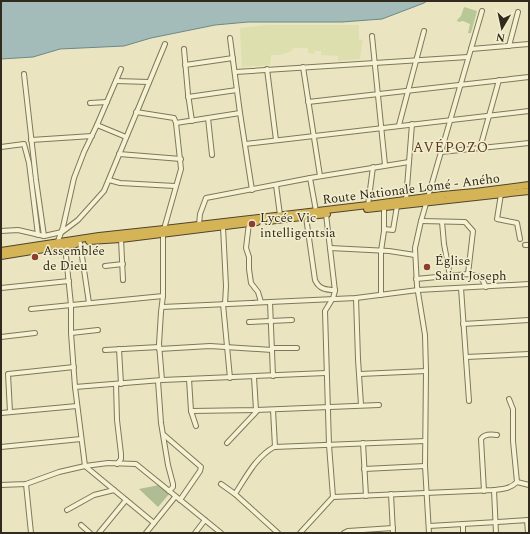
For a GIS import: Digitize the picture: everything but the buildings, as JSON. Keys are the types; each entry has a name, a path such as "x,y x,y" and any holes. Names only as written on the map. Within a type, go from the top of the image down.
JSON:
{"highway":[{"name":"Route Nationale Lomé - Aného","path":"55,244 99,236 223,227 384,208 428,199 529,185"},
{"name":"Route Nationale Lomé - Aného","path":"55,244 66,246 97,240 121,239 198,225 406,200 501,194 529,190"},
{"path":"1,251 55,244"},
{"path":"1,256 55,244"}],"street":[{"path":"429,533 425,466 425,335 416,279 414,255 421,221 482,11"},
{"path":"509,46 518,12"},
{"path":"399,125 424,31"},
{"path":"372,36 385,166"},
{"path":"230,38 252,190"},
{"path":"1,231 18,230 44,236 62,232 72,226 104,191 165,44"},
{"path":"471,49 529,44"},
{"path":"184,49 188,97 192,121"},
{"path":"235,72 468,57"},
{"path":"185,65 233,58"},
{"path":"303,67 320,176"},
{"path":"55,244 62,232 74,178 81,159 121,69"},
{"path":"267,70 276,140"},
{"path":"24,74 44,236"},
{"path":"308,102 529,77"},
{"path":"480,148 499,80"},
{"path":"116,81 149,82"},
{"path":"188,97 237,90"},
{"path":"90,103 107,102"},
{"path":"245,144 380,127 529,111"},
{"path":"136,112 174,118 181,159 181,169 175,186 164,232 163,296 159,348 161,423 164,434 167,460 173,484 173,487 169,491"},
{"path":"176,123 240,114"},
{"path":"208,118 212,155"},
{"path":"406,200 412,124"},
{"path":"97,125 126,137"},
{"path":"31,140 92,136"},
{"path":"441,152 529,143"},
{"path":"1,147 24,144 29,163 38,234"},
{"path":"119,154 181,159"},
{"path":"198,225 200,214 206,198 320,176 409,162"},
{"path":"368,205 373,167"},
{"path":"310,178 316,211"},
{"path":"109,180 120,183 175,186"},
{"path":"276,185 280,215"},
{"path":"501,194 497,218 517,223 520,239"},
{"path":"384,229 393,230 397,206"},
{"path":"381,295 381,251 384,229 384,208"},
{"path":"326,214 335,290 333,298 324,311 327,407 333,497"},
{"path":"306,216 315,280 320,288 335,290"},
{"path":"421,221 465,222 473,231 468,274"},
{"path":"442,222 444,244 450,276"},
{"path":"249,223 246,248 249,257 251,283 258,292 260,302"},
{"path":"223,227 226,286 224,304 230,378"},
{"path":"121,239 123,280"},
{"path":"80,243 89,303"},
{"path":"66,246 70,281 71,333 75,387 85,466 154,523"},
{"path":"330,248 381,251 414,255"},
{"path":"105,266 123,264"},
{"path":"416,279 468,274 481,277 486,287"},
{"path":"1,288 70,281"},
{"path":"162,307 356,298 418,290 529,284"},
{"path":"461,288 469,401"},
{"path":"31,309 163,296"},
{"path":"356,298 361,405"},
{"path":"270,302 273,376"},
{"path":"249,322 292,320"},
{"path":"463,324 529,320"},
{"path":"71,333 98,330"},
{"path":"1,336 36,334"},
{"path":"105,350 118,348 210,346 272,349 297,348"},
{"path":"118,348 121,384"},
{"path":"466,358 529,354"},
{"path":"10,412 8,374 74,367"},
{"path":"360,374 426,371"},
{"path":"75,387 189,379 326,373"},
{"path":"227,443 257,410 254,377"},
{"path":"189,379 191,411 196,426"},
{"path":"116,384 117,420 121,454 117,464"},
{"path":"509,399 513,410 513,441 517,482"},
{"path":"191,411 273,410 378,405"},
{"path":"1,413 77,406"},
{"path":"273,410 275,447"},
{"path":"164,434 201,467 200,471 180,500"},
{"path":"484,490 481,439 489,434 497,435"},
{"path":"1,447 81,438"},
{"path":"234,494 257,460 268,450 275,447 425,441"},
{"path":"363,443 366,496"},
{"path":"1,485 26,484 59,472 85,466 136,464 141,466 175,497 220,533"},
{"path":"364,469 425,466"},
{"path":"517,482 529,485"},
{"path":"300,533 333,497 494,490 509,488 517,482"},
{"path":"26,484 31,533"},
{"path":"221,484 278,533"},
{"path":"67,510 94,495 114,490"},
{"path":"494,490 496,533"},
{"path":"391,494 393,533"},
{"path":"146,533 175,497"},
{"path":"99,533 126,500"},
{"path":"195,533 205,520"},
{"path":"429,526 528,520 528,533"},
{"path":"81,525 90,533"},
{"path":"463,525 463,533"},
{"path":"344,533 348,530 359,531 393,528"}],"green space":[{"path":"464,7 477,11 471,33 468,33 470,24 463,21 458,22 457,20 461,16"},
{"path":"266,25 359,25 359,39 363,40 360,59 338,61 338,56 321,55 321,51 315,51 314,54 308,53 308,48 293,48 292,51 280,55 271,55 270,65 242,67 240,28"},
{"path":"159,485 170,493 158,507 139,489"}],"water":[{"path":"1,1 427,1 382,19 342,22 248,22 215,25 151,38 124,46 60,49 33,57 1,59"}],"place":[{"name":"Lycée Vic intelligentsia","path":"252,224"},
{"name":"Assemblée de Dieu","path":"35,257"},
{"name":"Église Saint Joseph","path":"427,267"}],"district":[{"name":"AVÉPOZO","path":"451,147"}]}
